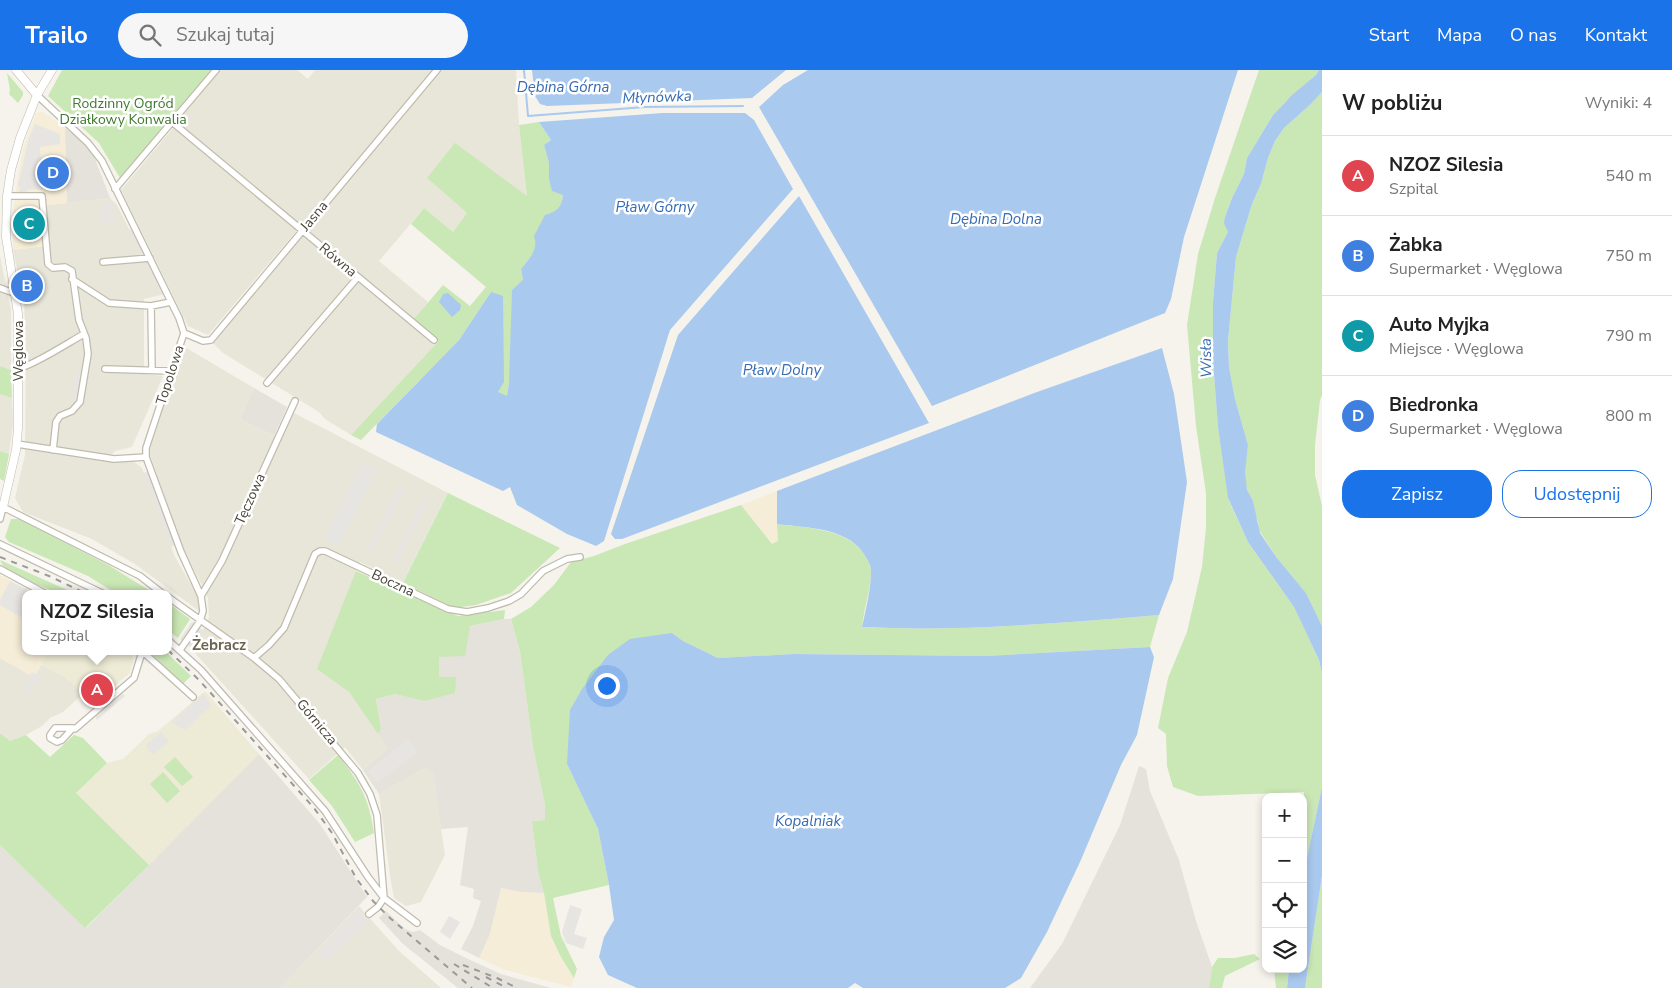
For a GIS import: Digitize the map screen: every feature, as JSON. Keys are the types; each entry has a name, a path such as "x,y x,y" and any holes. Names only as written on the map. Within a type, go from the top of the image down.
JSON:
{"street":[{"path":"16,70 37,95"},
{"name":"Węglowa","path":"0,519 17,444 19,368 16,291 3,225 11,170 20,138 37,95 52,70"},
{"path":"115,188 216,70"},
{"name":"Jasna","path":"184,333 203,341 210,340 436,70"},
{"name":"Topolowa","path":"37,95 96,151 180,318 184,333 146,448 146,456"},
{"name":"Równa","path":"172,122 434,340"},
{"path":"7,196 42,196 48,264 53,268 65,267 72,271 79,320 88,354 80,402 72,411 60,416 56,422 53,450"},
{"path":"103,262 150,258"},
{"path":"266,383 358,277"},
{"path":"72,279 109,303 150,306 171,302"},
{"path":"0,288 11,292 16,291"},
{"path":"150,306 152,370"},
{"path":"19,368 84,334"},
{"path":"104,369 171,371"},
{"name":"Tęczowa","path":"201,596 222,561 295,401"},
{"path":"17,444 114,459 146,456 181,552 201,596 203,611 200,621 180,650"},
{"path":"2,507 140,576 158,590"},
{"path":"0,544 96,590"},
{"name":"Boczna","path":"254,658 284,628 315,554 320,551 325,551 448,609 466,612 488,608 509,601 521,594 543,571 568,559 580,557"},
{"path":"0,569 39,590"},
{"name":"Górnicza","path":"172,601 254,658 280,679 358,773 370,794 377,815 384,898"},
{"path":"172,643 201,670 325,811 384,898 417,923"},
{"path":"73,728 75,729 134,678 141,655"},
{"path":"146,655 193,697"},
{"path":"369,914 384,898"}],"shaded area":[{"path":"220,70 297,70 308,79 315,70 433,70 302,226 177,122"},
{"path":"441,70 516,70 519,125 527,196 427,178 467,213 453,232 424,208 379,261 428,302 415,319 440,341 351,435 325,419 319,412 223,353 212,342"},
{"path":"38,112 43,112 65,128 67,203 40,206 44,246 13,250 13,213 18,175 24,145"},
{"path":"35,124 60,134 60,144 40,147 43,190 29,189 22,196 18,194 20,187 18,186 28,141"},
{"path":"174,127 298,229 208,335 188,326 121,190"},
{"path":"65,128 92,151 110,198 67,203"},
{"path":"110,198 117,205 160,291 163,290 165,294 144,299 144,374 163,376 132,447 115,451 108,459 133,461 142,468 175,557 198,597 199,611 135,564 92,539 23,512 15,498 25,455 26,346 24,303 13,250 44,246 40,206"},
{"path":"110,203 117,221 102,223 101,204"},
{"path":"131,229 163,290 160,291 129,230"},
{"path":"0,256 11,310 11,370 0,366"},
{"path":"183,346 254,388 240,419 280,439 294,413 448,493 403,583 360,562 318,669 349,692 388,748 363,770 345,747 309,779 193,651 209,617 208,598 181,543 149,452"},
{"path":"75,371 85,372 80,402 72,401"},
{"path":"254,388 287,407 274,436 240,419"},
{"path":"0,394 12,398 13,423 9,454 0,451"},
{"path":"362,462 377,469 339,545 324,538"},
{"path":"150,471 177,544 171,547 143,473"},
{"path":"399,485 405,488 373,552 368,550"},
{"path":"777,491 778,542 772,544 741,505"},
{"path":"424,498 429,500 397,564 392,562"},
{"path":"0,575 28,590 22,590 22,655 46,655 34,677 0,658"},
{"path":"10,581 27,590 22,590 22,618 0,605 0,600"},
{"path":"511,619 520,652 533,747 545,805 545,820 532,821 538,872 544,893 521,892 501,888 490,934 479,958 461,949 473,926 481,901 473,898 474,889 460,885 468,827 441,829 433,774 427,767 379,794 363,770 388,748 378,734 381,729 376,699 395,694 424,701 439,677 439,657 470,626"},
{"path":"192,622 204,631 192,648 180,639"},
{"path":"46,655 132,655 133,662 129,674 113,687 102,677 84,693 62,675 41,665"},
{"path":"0,658 34,677 41,665 62,675 84,693 63,712 50,718 42,726 10,741 0,733"},
{"path":"32,672 41,677 31,695 22,691"},
{"path":"205,691 259,754 149,865 76,793 107,763 123,759 149,734 158,731"},
{"path":"121,692 125,696 97,720 95,715"},
{"path":"203,694 212,705 185,730 171,722"},
{"path":"161,732 169,741 153,755 145,746"},
{"path":"408,739 418,752 377,783 368,771"},
{"path":"259,754 320,824 367,897 280,988 0,988 0,845 86,928"},
{"path":"1139,766 1146,769 1150,791 1179,860 1196,921 1212,967 1209,988 1030,988 1062,944 1120,825"},
{"path":"427,767 433,774 445,855 421,902 406,906 394,898 379,794"},
{"path":"501,888 521,892 544,893 551,936 574,978 571,987 505,970 479,958 490,934"},
{"path":"570,905 582,909 574,934 587,938 583,949 566,943 562,932"},
{"path":"359,906 398,950 441,988 280,988"},
{"path":"359,909 369,922 326,962 317,953"},
{"path":"386,911 405,929 413,932 420,930 440,945 466,958 501,974 551,988 458,988 403,944 379,918"},
{"path":"449,916 460,922 450,939 440,932"}],"green space":[{"name":"Rodzinny Ogród Działkowy Konwalia","path":"62,70 211,70 120,178 99,143 48,96"},
{"path":"1259,70 1319,70 1273,115 1247,158 1244,174 1225,217 1228,232 1217,253 1213,302 1213,361 1218,427 1229,501 1248,542 1294,607 1319,660 1322,673 1322,787 1307,858 1307,793 1198,796 1173,787 1167,766 1166,734 1158,728 1168,678 1187,632 1202,567 1206,527 1206,493 1196,426 1187,325 1198,254"},
{"path":"7,73 23,92 18,103 9,94"},
{"path":"1322,92 1322,395 1315,445 1315,475 1322,506 1322,626 1306,593 1277,558 1259,530 1253,501 1248,493 1245,482 1248,445 1235,399 1229,367 1228,341 1236,257 1268,158 1275,141 1284,128"},
{"path":"539,122 551,140 544,145 549,163 549,179 563,195 562,204 537,244 533,254 521,269 523,280 507,397 498,393 491,292 459,340 361,440 351,435 439,341 414,319 443,285 470,306 486,287 411,224 424,208 453,232 467,213 427,178 455,143 527,196 519,125"},
{"path":"0,366 11,370 12,398 0,394"},
{"path":"0,451 9,454 4,481 0,479"},
{"path":"448,493 560,548 511,593 476,605 454,608 403,583"},
{"path":"741,505 772,544 778,541 777,524 828,531 851,541 860,549 867,559 871,570 862,627 974,628 1159,615 1150,647 986,656 794,654 718,658 683,641 672,633 567,764 598,829 609,885 553,898 561,936 577,969 574,978 551,936 544,893 538,872 532,821 545,820 545,805 533,747 520,652 511,619 531,607 554,585 571,562 594,556"},
{"path":"11,519 20,519 110,566 149,590 111,590 88,576 9,542 5,537"},
{"path":"0,560 67,590 51,590 16,575 3,565"},
{"path":"356,571 458,616 505,610 504,619 470,626 465,656 439,657 439,677 456,677 455,693 424,701 395,694 376,699 381,729 378,734 349,692 317,669"},
{"path":"172,606 190,619 178,638 172,633"},
{"path":"153,655 169,655 191,676 183,684"},
{"path":"0,733 10,741 26,735 50,757 74,735 83,738 107,763 76,793 149,865 85,928 0,845"},
{"path":"338,755 362,791 372,821 374,833 355,842 332,806 309,780"},
{"path":"175,757 193,777 182,786 164,767"},
{"path":"163,772 180,791 167,803 150,784"},
{"path":"1322,876 1322,988 1305,988"},
{"path":"1254,954 1260,959 1225,976 1222,988 1209,988 1212,967 1218,958 1235,958"},
{"path":"1274,973 1289,973 1287,988 1276,988"}],"water":[{"name":"Dębina Górna","path":"532,70 786,70 752,98 547,106 540,104 535,96"},
{"name":"Dębina Dolna","path":"808,70 1238,70 1184,237 1171,299 1165,313 932,406 759,107 783,85"},
{"path":"1319,70 1322,70 1322,92 1284,128 1275,141 1261,184 1252,204 1236,257 1228,341 1229,367 1235,399 1248,445 1245,472 1247,490 1253,501 1260,533 1277,558 1306,593 1322,626 1322,673 1319,660 1294,607 1248,542 1228,498 1218,427 1213,361 1213,302 1217,253 1228,232 1224,223 1225,217 1244,174 1247,158 1273,115"},
{"name":"Pław Górny","path":"663,113 745,113 754,120 793,189 670,330 604,541 596,546 567,534 517,505 510,487 503,491 376,432 377,424 459,340 491,292 503,296 504,382 498,392 507,396 512,290 523,280 521,269 534,250 534,236 545,215 558,208 563,195 552,191 549,179 549,163 544,145 551,140 539,122"},
{"name":"Pław Dolny","path":"799,196 929,423 622,539 615,539 611,534 678,335"},
{"path":"448,293 461,305 460,310 452,317 439,302 443,294"},
{"path":"1162,348 1174,394 1187,482 1173,579 1159,615 973,628 862,627 871,570 860,548 840,535 828,531 777,524 777,491 1037,392"},
{"name":"Kopalniak","path":"672,633 683,641 718,658 794,654 986,656 1150,647 1154,657 1137,735 1121,765 1080,862 1047,932 1021,978 1005,988 863,988 855,983 848,988 637,988 608,975 599,957 604,937 614,920 609,885 598,829 567,764 570,710 582,689 608,655 630,639"},
{"path":"1322,787 1322,876 1305,988 1287,988 1289,973 1307,973 1307,858"}],"waterway":[{"name":"Młynówka","path":"524,70 528,116 645,107 743,106"}],"railway":[{"path":"0,557 79,590"},
{"path":"172,654 199,680 314,808 332,833 356,878 373,901 390,918 472,988"},
{"path":"454,964 493,988"},
{"path":"463,965 517,988"},
{"path":"486,977 507,988"}],"place":[{"name":"Biedronka","path":"53,173"},
{"name":"Auto Myjka","path":"29,224"},
{"name":"Żabka","path":"27,286"},
{"name":"NZOZ Silesia","path":"97,690"}],"district":[{"name":"Żebracz","path":"219,645"}],"water label":[{"name":"Wisła","path":"1206,358"}]}
